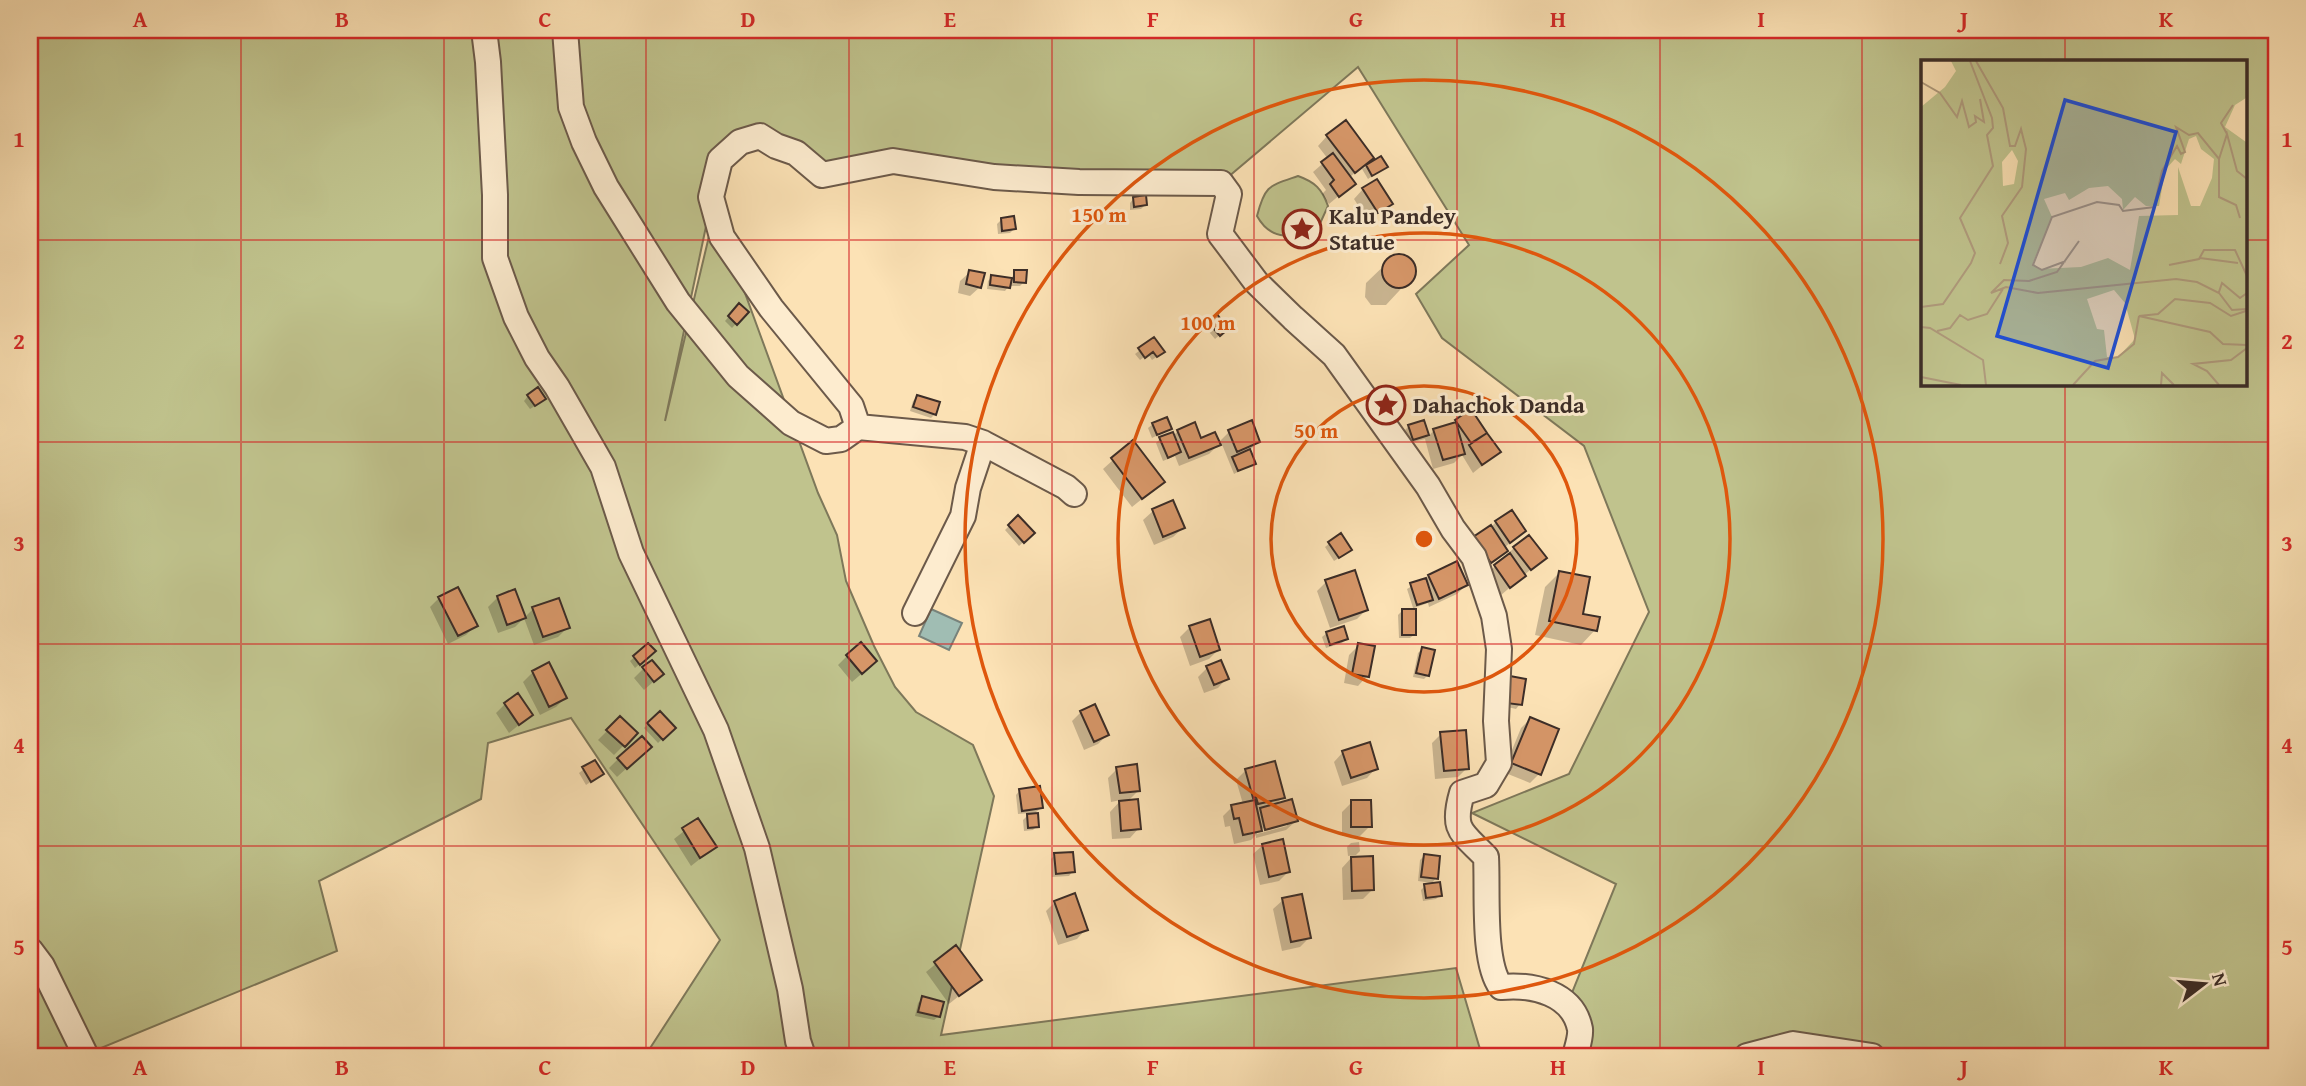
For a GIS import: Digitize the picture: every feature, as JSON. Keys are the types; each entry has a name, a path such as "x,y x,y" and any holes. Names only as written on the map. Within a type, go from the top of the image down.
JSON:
{"street":[{"path":"484,30 495,195 495,258 516,317 537,358 603,467 631,553 716,730 757,848 803,1056"},
{"path":"565,30 571,107 583,142 606,187 678,302 738,376 791,423 826,440 841,439 858,427 965,438 984,443 1066,487 1074,494"},
{"path":"858,427 851,406 771,308 722,237 711,197 720,160 740,142 760,136 776,146 796,153 822,175 892,161 994,177 1079,182 1221,183 1229,194 1220,234 1226,244 1256,282 1335,355 1428,486 1452,529 1474,557 1494,616 1499,649 1496,721 1499,763 1486,785 1462,793 1457,817 1461,833 1486,858 1489,942 1494,977 1501,987 1519,985 1559,997 1572,1010 1581,1031 1575,1056"},
{"path":"915,613 963,516 968,488 984,443"},
{"path":"30,950 42,966 86,1056"},
{"path":"1748,1056 1793,1044 1872,1056"}],"green space":[{"path":"30,30 2276,30 2276,1056 1581,1056 1567,1005 1616,884 1472,813 1569,774 1649,612 1584,446 1442,338 1416,294 1469,245 1358,67 1221,183 893,161 822,175 760,136 720,160 665,421 715,211 818,493 837,535 846,581 874,646 895,687 916,712 973,745 994,796 941,1035 1456,968 1482,1056 645,1056 720,940 571,718 488,743 481,799 319,881 337,951 96,1050 98,1056 30,1056"},
{"path":"1298,176 1317,187 1328,206 1318,228 1292,235 1269,231 1257,216 1266,192 1274,185"}],"water":[{"path":"931,609 962,623 949,650 919,636"}],"building":[{"path":"1346,120 1374,158 1355,173 1326,135"},
{"path":"1333,153 1356,184 1339,197 1330,184 1334,180 1321,162"},
{"path":"1381,156 1388,167 1372,176 1366,165"},
{"path":"1377,179 1393,204 1378,213 1362,188"},
{"path":"1146,195 1147,205 1134,207 1133,197"},
{"path":"1014,216 1016,229 1002,231 1001,218"},
{"path":"1399,254 1411,259 1416,271 1411,283 1399,288 1387,283 1382,271 1387,259"},
{"path":"969,270 985,273 981,288 966,284"},
{"path":"1014,270 1027,270 1026,283 1014,282"},
{"path":"991,275 1012,278 1010,288 990,285"},
{"path":"739,303 749,312 737,325 728,316"},
{"path":"1217,314 1228,329 1220,336 1208,322"},
{"path":"1154,337 1165,352 1157,357 1153,352 1145,358 1138,348"},
{"path":"538,387 546,399 535,406 527,395"},
{"path":"917,395 940,402 936,415 913,407"},
{"path":"1471,409 1487,433 1471,443 1455,420"},
{"path":"1167,417 1172,429 1157,435 1152,423"},
{"path":"1252,420 1260,442 1237,452 1228,430"},
{"path":"1424,420 1429,435 1413,440 1408,425"},
{"path":"1195,422 1201,438 1215,432 1221,445 1189,458 1177,430"},
{"path":"1456,422 1465,454 1443,460 1433,429"},
{"path":"1173,432 1181,452 1168,458 1159,437"},
{"path":"1487,433 1501,452 1482,465 1469,445"},
{"path":"1133,440 1165,482 1142,499 1111,458"},
{"path":"1250,449 1256,464 1238,471 1232,457"},
{"path":"1173,500 1185,528 1163,537 1152,509"},
{"path":"1512,510 1526,531 1510,543 1495,521"},
{"path":"1018,515 1035,533 1024,543 1008,525"},
{"path":"1491,525 1508,551 1491,563 1473,537"},
{"path":"1341,533 1352,550 1339,558 1328,542"},
{"path":"1529,535 1547,558 1531,570 1513,547"},
{"path":"1510,553 1526,576 1510,588 1494,565"},
{"path":"1457,561 1468,585 1439,599 1428,575"},
{"path":"1355,570 1368,610 1339,620 1325,580"},
{"path":"1559,571 1590,577 1583,614 1600,617 1597,631 1549,621"},
{"path":"1426,578 1433,600 1417,605 1410,583"},
{"path":"458,587 478,626 458,636 438,597"},
{"path":"515,589 526,618 507,625 497,596"},
{"path":"559,598 570,628 543,637 532,607"},
{"path":"1402,609 1416,609 1416,635 1402,635"},
{"path":"1210,619 1220,650 1200,657 1189,626"},
{"path":"1344,626 1348,639 1330,645 1326,632"},
{"path":"861,642 877,661 862,674 846,655"},
{"path":"648,643 656,651 640,665 633,656"},
{"path":"1358,643 1375,646 1369,677 1352,674"},
{"path":"1422,647 1435,650 1429,676 1416,673"},
{"path":"652,660 664,674 654,682 642,667"},
{"path":"1221,660 1229,679 1214,685 1206,666"},
{"path":"549,662 567,698 549,707 532,671"},
{"path":"1510,676 1526,679 1522,705 1506,703"},
{"path":"518,693 533,715 519,725 504,703"},
{"path":"1095,704 1109,735 1094,742 1080,711"},
{"path":"660,711 676,728 663,740 647,723"},
{"path":"620,716 638,733 625,747 606,730"},
{"path":"1530,717 1559,729 1541,775 1511,763"},
{"path":"1466,730 1469,769 1444,771 1440,732"},
{"path":"642,736 652,747 627,769 617,758"},
{"path":"1370,742 1378,769 1351,778 1342,751"},
{"path":"595,760 604,774 591,782 582,767"},
{"path":"1275,761 1285,798 1258,804 1256,797 1253,798 1245,769"},
{"path":"1137,764 1140,791 1120,793 1116,767"},
{"path":"1040,786 1043,808 1022,811 1019,789"},
{"path":"1138,799 1141,829 1121,831 1119,801"},
{"path":"1292,799 1298,821 1265,830 1260,808"},
{"path":"1255,800 1262,831 1243,835 1239,818 1234,819 1231,805"},
{"path":"1351,800 1371,800 1372,827 1351,827"},
{"path":"1038,813 1039,827 1028,828 1027,814"},
{"path":"698,818 717,847 700,858 682,828"},
{"path":"1283,839 1290,872 1269,877 1262,844"},
{"path":"1073,852 1075,872 1056,874 1054,853"},
{"path":"1424,854 1440,856 1438,879 1421,877"},
{"path":"1373,856 1374,890 1352,891 1351,857"},
{"path":"1440,882 1442,896 1426,898 1424,884"},
{"path":"1075,893 1088,930 1067,937 1054,901"},
{"path":"1302,894 1311,938 1291,942 1282,898"},
{"path":"956,945 982,980 959,996 934,962"},
{"path":"922,996 944,1002 940,1017 918,1012"}],"place":[{"name":"Kalu Pandey Statue","path":"1302,229"},
{"name":"Dahachok Danda","path":"1386,405"}]}
